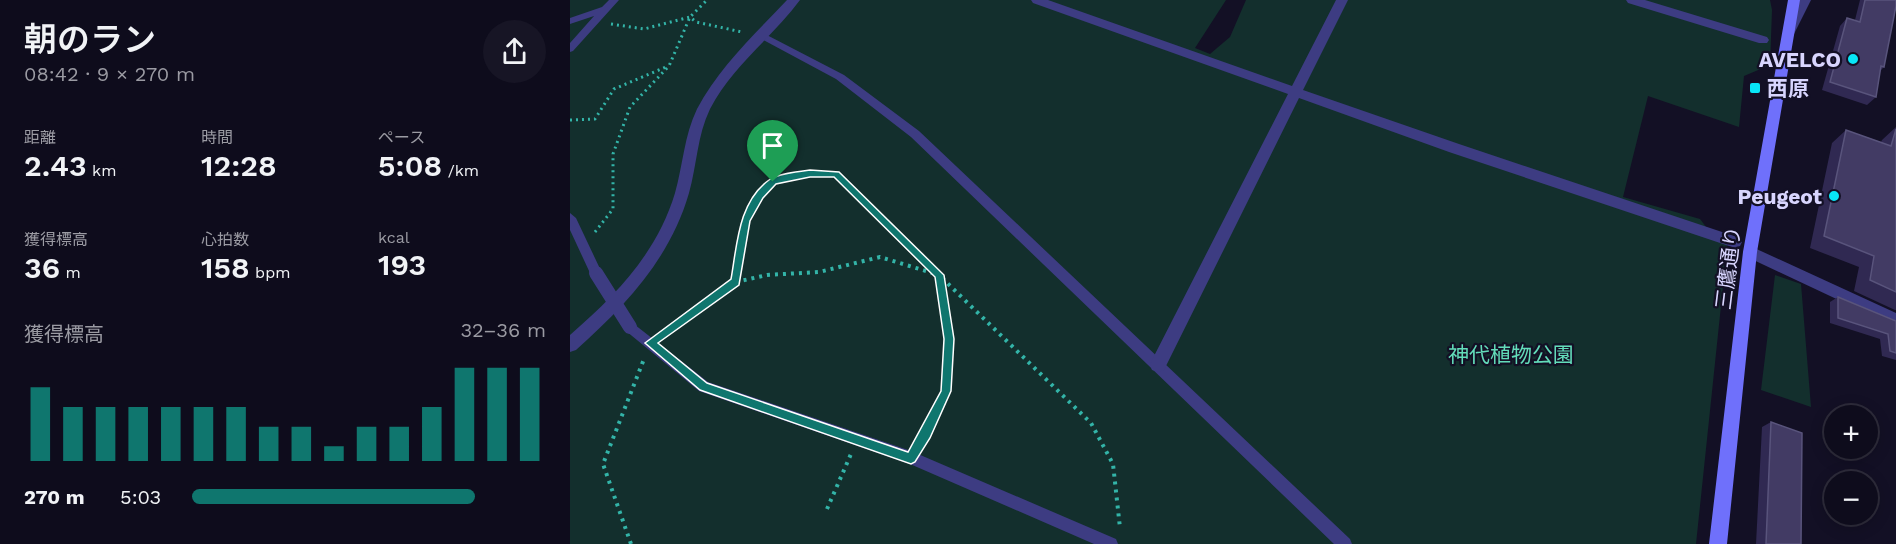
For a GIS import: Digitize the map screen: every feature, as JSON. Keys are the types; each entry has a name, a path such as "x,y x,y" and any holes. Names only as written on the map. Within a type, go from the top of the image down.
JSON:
{"main road":[{"name":"三鷹通り","path":"1718,544 1750,252 1794,0"}],"street":[{"path":"570,345 633,287 653,257 670,227 677,208 692,141 704,109 726,75 794,0"},
{"path":"1037,0 1735,242"},
{"path":"1158,365 1294,91 1342,0"},
{"path":"1632,0 1763,40"},
{"path":"1789,33 1805,0"},
{"path":"1750,252 1896,320"}],"lane":[{"path":"570,49 614,0"},
{"path":"570,21 604,10"},
{"path":"761,35 840,77 915,134 1345,544"},
{"path":"570,218 596,273 630,327 704,387 911,458 1111,544"}],"path":[{"path":"584,247 613,209 614,154 630,107 669,66 690,17 707,0"},
{"path":"604,10 611,24 644,29 690,17"},
{"path":"690,17 696,22 761,35"},
{"path":"570,120 595,119 614,89 669,66"},
{"path":"736,282 746,221 760,195 773,182 810,173 836,174 1090,423 1113,464 1120,532"},
{"path":"630,544 603,464 650,343 736,282 767,275 819,272 880,257 939,275"},
{"path":"911,458 926,434 946,391 949,339 939,275"},
{"path":"827,509 858,440"}],"green space":[{"name":"神代植物公園","path":"570,0 1226,0 1195,48 1210,54 1230,37 1246,0 1770,0 1772,10 1770,65 1744,76 1739,127 1648,96 1623,197 1700,219 1710,232 1728,239 1696,544 570,544"},
{"path":"1775,275 1801,284 1811,407 1761,390"}],"building":[{"path":"1865,0 1896,0 1876,97 1830,82 1847,18 1860,22"},
{"path":"1896,129 1896,292 1870,280 1874,256 1824,236 1846,130 1891,146"},
{"path":"1838,297 1896,321 1896,353 1890,351 1888,334 1838,318"},
{"path":"1771,422 1802,433 1801,544 1766,544"}],"place":[{"name":"AVELCO","path":"1853,59"},
{"name":"西原","path":"1755,88"},
{"name":"Peugeot","path":"1834,196"}],"route":[{"path":"810,173 836,174 939,275 949,339 946,391 926,434 911,458 704,387 650,343 736,282 746,221 760,195 773,182 810,173"}]}
